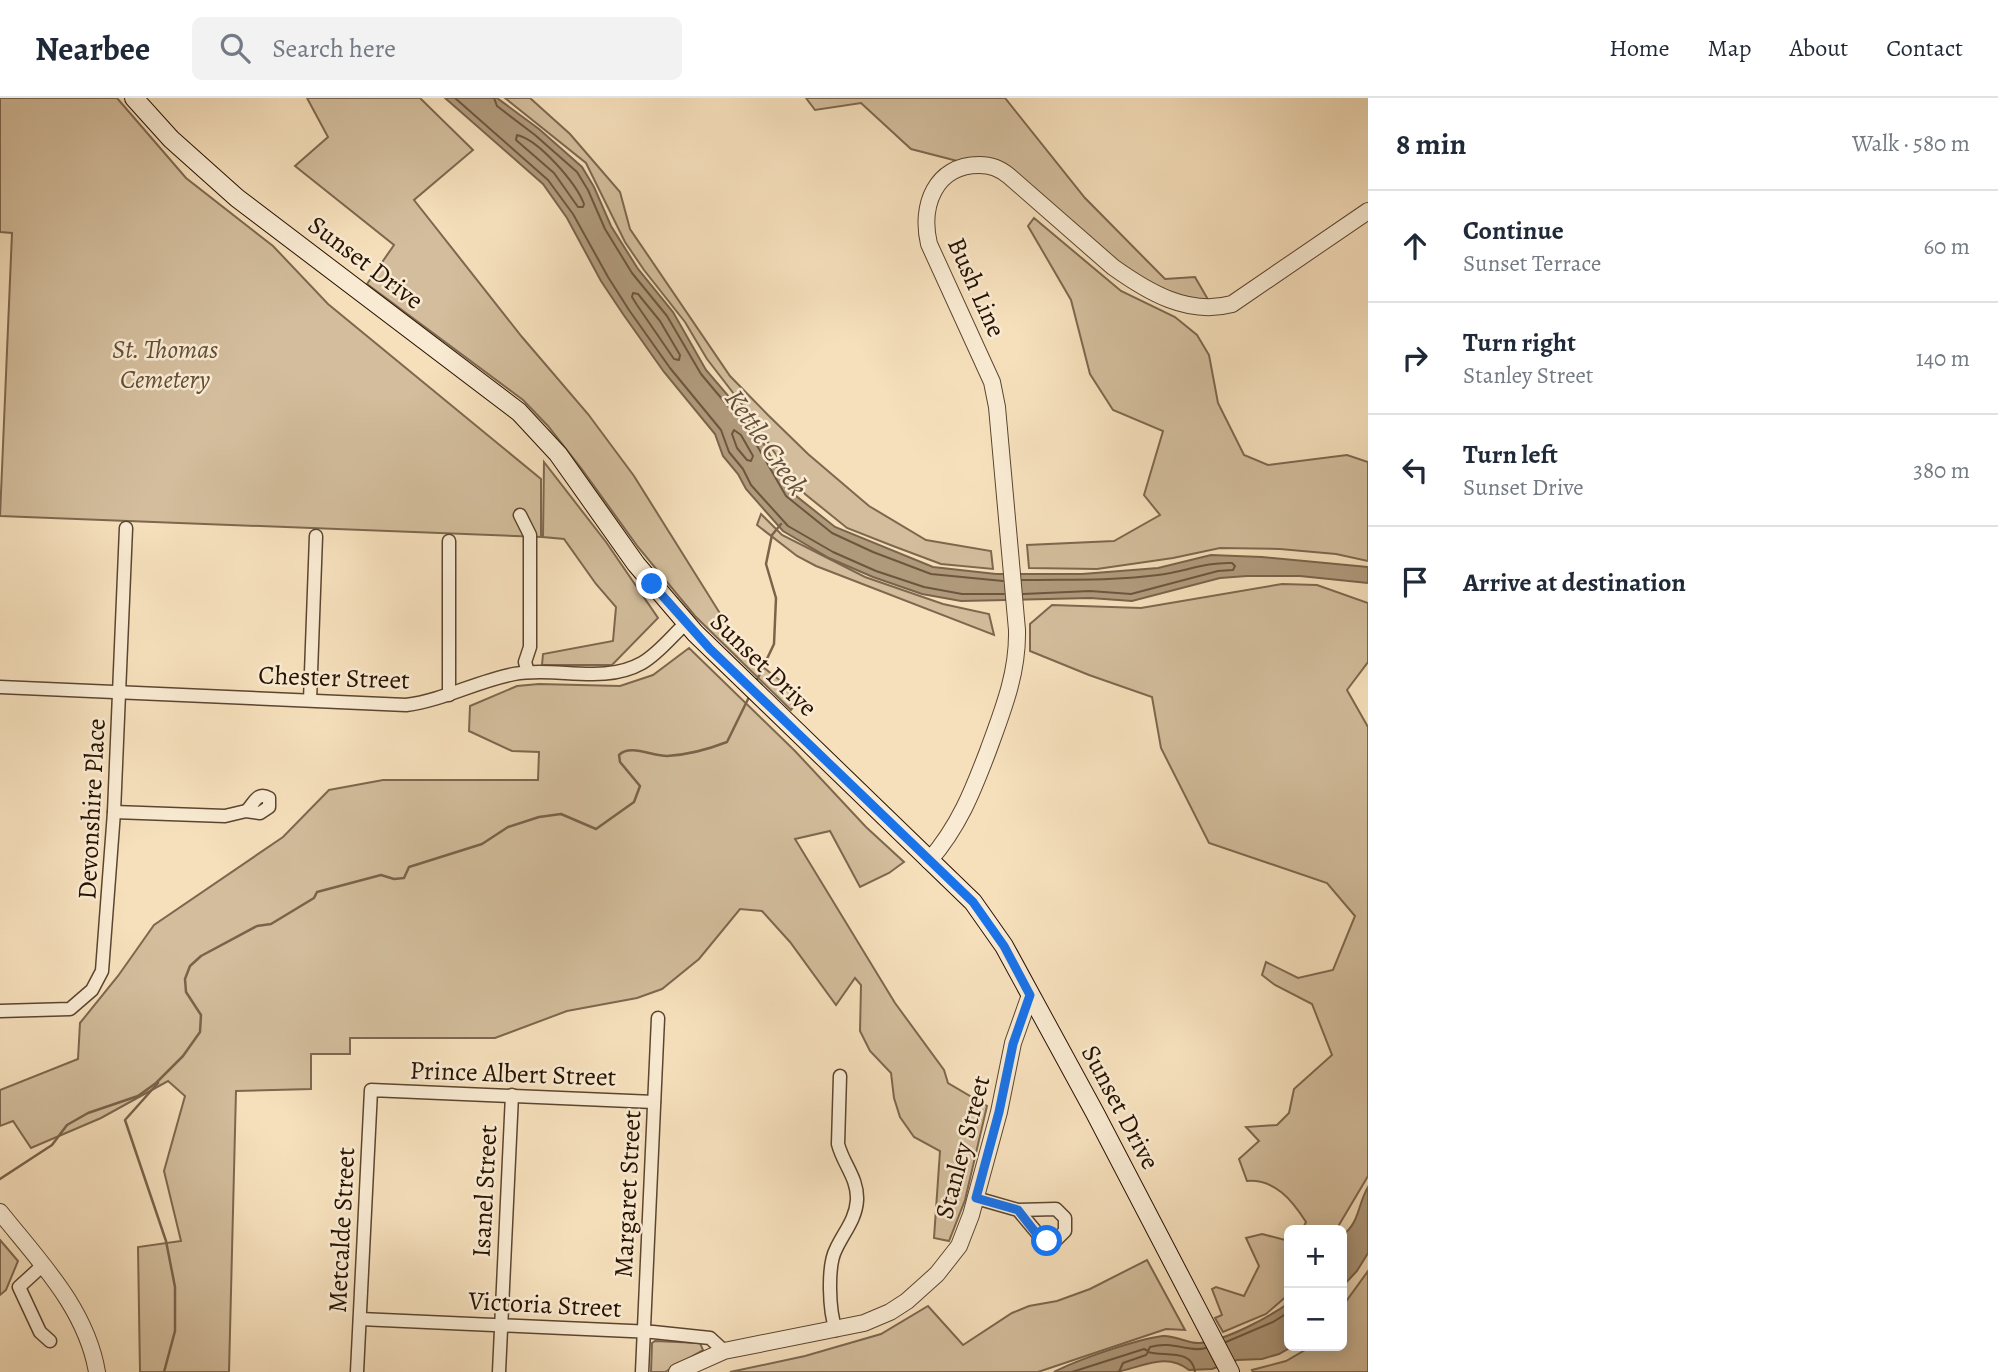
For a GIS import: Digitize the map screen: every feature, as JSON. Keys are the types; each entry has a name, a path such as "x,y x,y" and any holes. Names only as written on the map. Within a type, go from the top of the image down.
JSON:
{"main road":[{"name":"Sunset Drive","path":"134,98 171,139 237,198 519,412 558,454 636,564 686,623 929,861 947,875 983,915 1004,946 1096,1113 1230,1372"}],"street":[{"name":"Bush Line","path":"929,861 949,837 970,799 1006,704 1017,657 1017,630 992,382 927,234 928,205 936,187 947,174 962,166 986,165 1002,170 1128,279 1180,303 1205,309 1231,304 1368,211"},
{"path":"520,515 530,535 530,647 525,663 528,672"},
{"name":"Devonshire Place","path":"0,1011 70,1009 99,981 105,954 114,812 126,528"},
{"path":"310,700 316,536"},
{"path":"449,541 449,695"},
{"name":"Chester Street","path":"0,687 406,705 429,702 498,677 528,672 542,670 600,674 627,670 644,662 686,623"},
{"path":"114,812 225,816 246,811"},
{"name":"Stanley Street","path":"677,1372 724,1351 864,1323 890,1312 937,1274 959,1246 976,1198 999,1112 1013,1044 1030,995"},
{"name":"Margaret Street","path":"642,1372 658,1018"},
{"path":"836,1329 831,1319 832,1261 855,1212 857,1194 853,1176 838,1144 840,1076"},
{"name":"Prince Albert Street","path":"371,1090 654,1102"},
{"name":"Metcalde Street","path":"357,1372 371,1090"},
{"name":"Isanel Street","path":"499,1372 512,1095"},
{"path":"976,1198 1018,1210"},
{"path":"0,1212 80,1318 97,1372"},
{"path":"42,1266 19,1287 40,1332 50,1341"},
{"name":"Victoria Street","path":"360,1319 643,1331 710,1338 724,1351"}],"green space":[{"name":"St. Thomas Cemetery","path":"0,98 117,98 186,178 273,246 328,304 541,479 541,537 0,516 12,233 0,232"},
{"path":"307,98 420,98 473,150 414,200 522,337 588,414 634,476 726,623 758,663 801,697 791,710 695,616 638,547 548,426 523,400 367,284 394,245 295,166 328,137"},
{"path":"505,98 530,98 570,134 620,192 630,229 730,376 808,454 869,506 926,540 991,551 993,569 941,564 847,528 805,494 754,420 707,359 685,322 625,242 586,163"},
{"path":"806,98 1005,98 1085,198 1165,279 1195,277 1210,303 1192,301 1155,288 1109,255 998,164 965,163 911,149 861,103 815,110"},
{"path":"1034,218 1121,291 1175,317 1197,335 1209,355 1218,403 1244,455 1268,465 1347,455 1368,462 1368,561 1336,554 1280,549 1220,548 1097,569 1029,568 1027,545 1114,541 1160,515 1144,495 1163,431 1113,410 1090,374 1071,300 1028,226"},
{"path":"544,462 606,542 658,618 612,665 542,665 543,654 613,641 616,607 564,539 543,537"},
{"path":"761,514 782,535 865,577 943,604 989,614 994,635 816,566 797,556 757,525"},
{"path":"1282,584 1317,585 1368,603 1368,662 1347,690 1368,727 1368,1176 1339,1225 1304,1225 1306,1222 1282,1192 1266,1183 1247,1181 1239,1159 1259,1141 1246,1127 1277,1125 1289,1113 1294,1089 1332,1055 1312,1004 1275,985 1262,975 1266,962 1298,978 1333,970 1355,916 1327,883 1209,843 1161,748 1152,697 1030,651 1030,624 1052,605 1141,608"},
{"path":"689,648 904,862 889,873 860,887 830,831 795,839 895,1003 944,1070 948,1083 987,1106 965,1200 949,1241 934,1238 940,1151 914,1137 900,1117 891,1073 870,1051 860,1031 861,985 855,978 836,1005 790,942 762,911 740,909 699,959 662,989 637,998 567,1011 495,1038 350,1038 350,1054 311,1054 311,1089 236,1091 229,1372 140,1372 138,1247 181,1241 164,1171 185,1096 168,1081 101,1118 31,1148 13,1121 0,1126 0,1090 78,1059 80,1023 154,925 283,837 329,790 383,780 538,780 539,752 512,751 469,731 470,706 517,686 620,686 653,675"},
{"path":"1262,1234 1284,1240 1284,1298 1266,1314 1223,1332 1215,1318 1222,1315 1212,1289 1216,1287 1244,1296 1259,1266 1246,1238"},
{"path":"0,1240 18,1261 6,1290 0,1295"},
{"path":"1147,1260 1185,1330 1166,1329 1038,1372 730,1372 805,1356 881,1334 928,1306 963,1345 1012,1313 1090,1289"},
{"path":"1368,1271 1368,1372 1253,1372 1252,1370 1286,1361 1303,1351 1347,1351 1347,1300"},
{"path":"652,1343 700,1343 703,1350 665,1372 651,1372"}],"water":[{"name":"Kettle Creek","path":"445,98 497,98 539,129 582,167 611,226 638,269 673,312 706,370 754,426 790,491 835,527 933,567 996,574 1082,574 1158,568 1211,555 1368,567 1368,583 1300,576 1247,576 1220,578 1132,601 1090,598 961,601 922,594 829,558 783,531 746,489 723,456 715,434 664,372 601,281 567,218 543,184"},
{"path":"1368,1187 1368,1253 1347,1282 1347,1232"},
{"path":"1284,1306 1284,1351 1262,1359 1237,1360 1212,1369 1189,1370 1180,1364 1162,1361 1116,1372 1054,1372 1107,1351 1152,1338 1168,1336 1195,1343 1211,1341 1246,1328"}],"waterway":[{"path":"756,682 774,644 776,598 766,564 772,535 781,524"},
{"path":"0,1179 52,1145 67,1125 88,1113 138,1096 156,1083 183,1056 200,1032 201,1015 186,992 185,979 190,966 201,956 257,926 271,924 314,898 317,892 381,875 394,879 404,878 409,867 482,844 508,827 539,817 561,814 596,829 634,802 640,786 620,762 619,755 635,750 667,756 727,742 750,695"},
{"path":"158,1083 125,1120 166,1241 175,1287 175,1331 164,1372"}],"route":[{"path":"652,584 710,649 929,861 947,875 973,902 1004,946 1030,995 1013,1044 999,1112 976,1198 1018,1210 1039,1237 1047,1241"}]}
